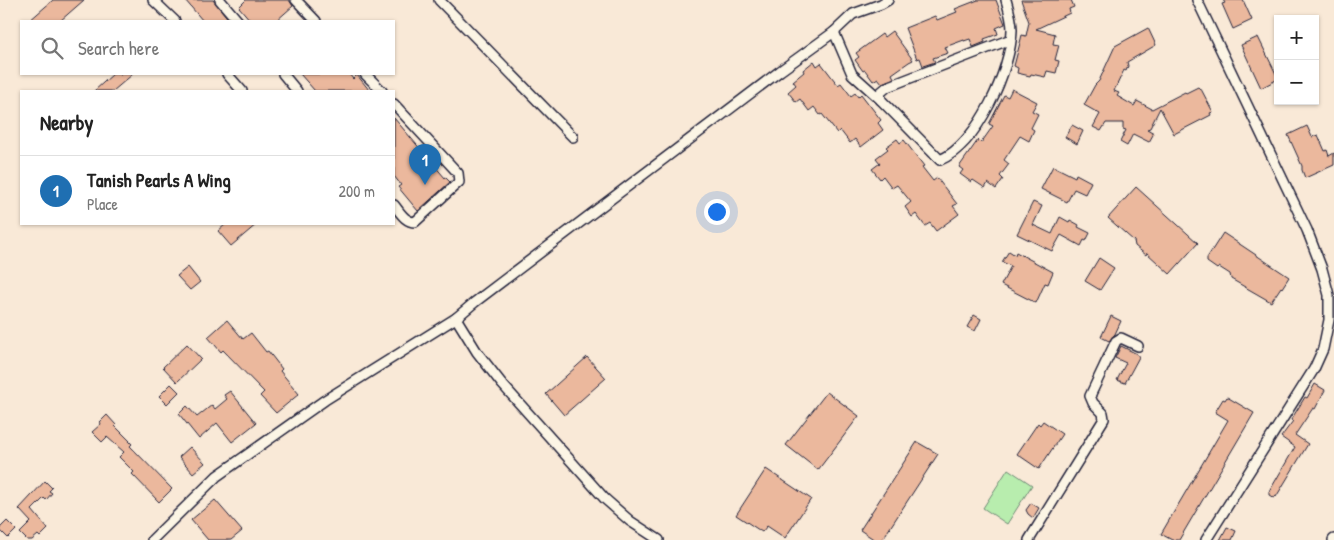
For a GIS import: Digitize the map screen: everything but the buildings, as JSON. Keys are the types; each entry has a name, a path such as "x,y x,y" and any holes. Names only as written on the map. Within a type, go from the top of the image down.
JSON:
{"street":[{"path":"154,0 174,20"},
{"path":"220,0 237,20"},
{"path":"296,0 315,20"},
{"path":"439,0 573,136"},
{"path":"152,540 216,476 324,400 456,318 474,302 834,32 853,14 888,0"},
{"path":"834,32 852,74 881,100 940,160 946,158 976,127 987,110 999,84 1009,50 1012,30 1011,17 1006,0"},
{"path":"1197,0 1307,230 1322,269 1329,295 1327,335 1314,369 1206,540"},
{"path":"881,100 880,93 887,87 1011,38"},
{"path":"228,75 241,90"},
{"path":"283,75 296,90"},
{"path":"366,75 381,90"},
{"path":"395,105 459,176 459,182 415,222 406,219 395,206"},
{"path":"456,318 477,352 502,384 605,499 630,521 659,540"},
{"path":"1029,540 1104,419 1104,413 1093,403 1090,396 1116,341 1121,338 1138,346"}],"green space":[{"path":"1008,469 1032,485 1007,524 983,508"}],"place":[{"name":"Tanish Pearls A Wing","path":"425,185"}]}
